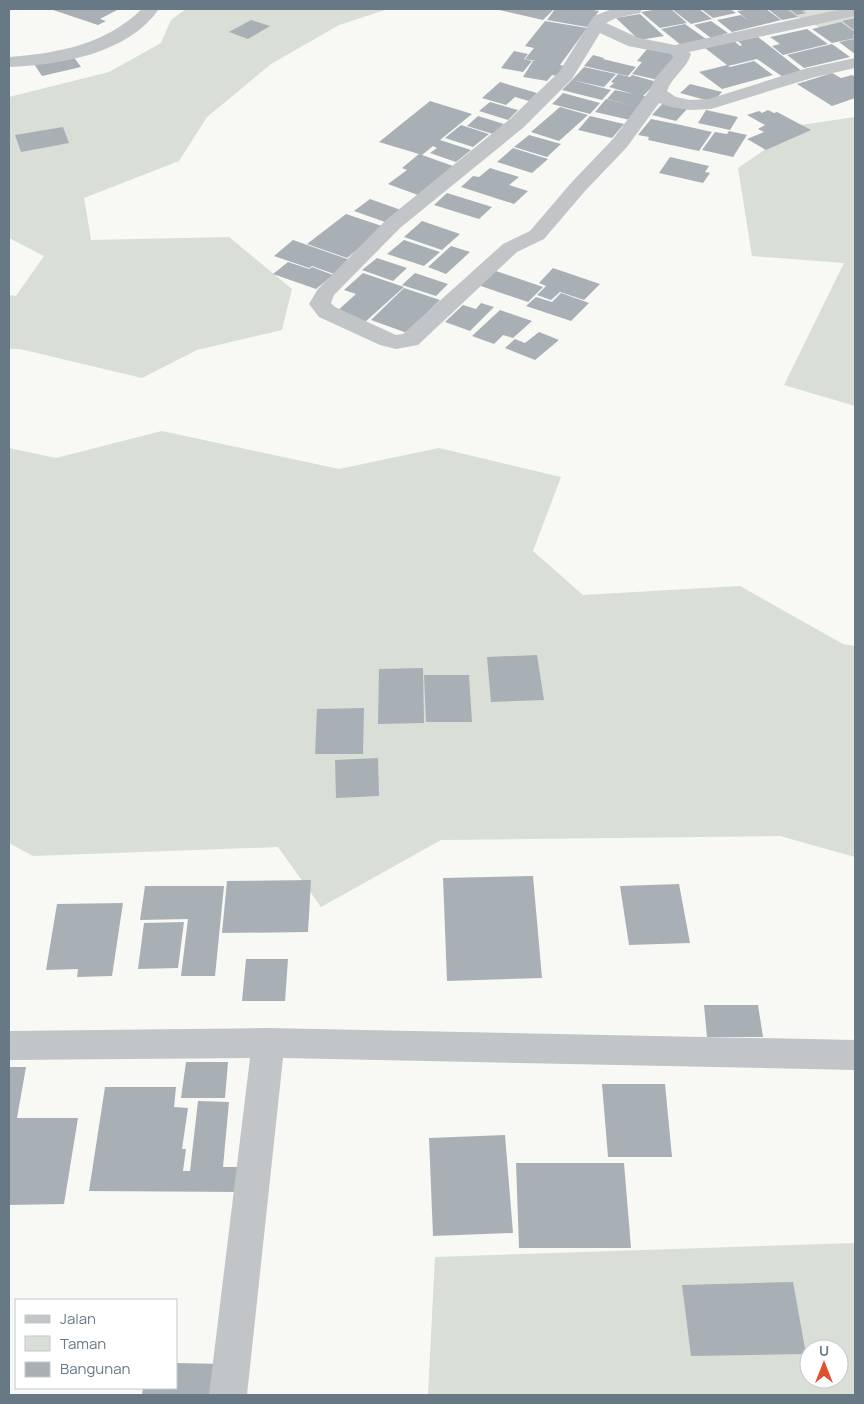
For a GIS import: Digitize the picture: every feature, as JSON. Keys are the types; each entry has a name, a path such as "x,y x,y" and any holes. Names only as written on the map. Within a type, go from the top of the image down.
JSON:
{"street":[{"path":"9,62 54,58 94,47 126,30 151,9"},
{"path":"596,25 634,42 675,50 682,54 681,61 662,80 658,91 620,143 537,234 510,248 410,340 396,342 388,340 322,308 320,304 325,293 393,224 516,124 566,75 596,25 604,17 634,9"},
{"path":"675,50 855,11"},
{"path":"658,91 660,95 671,102 690,105 711,104 810,73 855,63"},
{"path":"228,1395 268,1043"},
{"path":"9,1045 268,1043 855,1055"}],"green space":[{"path":"186,9 388,9 339,25 271,64 207,117 179,161 84,198 91,240 229,237 292,289 282,330 197,350 142,378 20,349 9,349 9,295 16,296 44,256 9,238 9,97 109,72 161,43 171,20"},
{"path":"776,9 855,9 855,46 805,20"},
{"path":"855,117 855,406 784,385 844,263 752,256 738,168 801,125"},
{"path":"162,431 339,469 439,448 561,477 533,551 583,595 740,586 843,644 855,646 855,857 780,836 441,840 321,907 278,847 33,856 9,843 9,448 56,458"},
{"path":"855,1243 855,1395 428,1395 435,1257"}],"building":[{"path":"50,9 119,9 100,19 106,21 98,25"},
{"path":"495,9 554,9 543,20"},
{"path":"555,9 599,11 587,27 547,20"},
{"path":"671,9 687,23 660,28 641,12"},
{"path":"672,9 699,9 712,19 691,24"},
{"path":"701,9 730,9 736,13 713,18"},
{"path":"766,9 781,20 732,32 717,20 741,15 749,21 737,11"},
{"path":"768,9 787,9 798,17 782,20"},
{"path":"789,9 808,10 802,11 806,13 797,15"},
{"path":"640,14 664,36 639,40 616,18"},
{"path":"855,18 855,31 842,21"},
{"path":"251,20 270,26 248,39 229,32"},
{"path":"545,21 587,28 560,65 565,66 558,76 552,75 547,81 523,77 533,61 536,61 525,59 534,48 525,46"},
{"path":"711,21 728,33 711,38 694,25"},
{"path":"841,22 855,32 853,36 855,38 832,43 812,29"},
{"path":"685,24 706,39 681,45 661,29"},
{"path":"807,29 828,44 783,55 772,46 780,44 770,37"},
{"path":"758,37 803,72 783,77 757,59 728,66 754,61 773,75 722,89 699,72 727,65 705,48 734,41 740,46 742,45 738,41"},
{"path":"855,39 855,54 839,42"},
{"path":"832,44 850,57 804,68 787,55"},
{"path":"648,48 679,55 658,80 632,74 642,62 637,61"},
{"path":"514,51 528,54 524,59 532,61 523,72 501,68"},
{"path":"593,55 636,67 628,76 584,66"},
{"path":"73,56 81,67 42,76 34,64"},
{"path":"584,67 616,74 604,87 572,80"},
{"path":"832,73 841,78 852,75 855,77 855,98 832,106 797,84"},
{"path":"618,74 630,77 632,75 657,82 643,96 648,97 630,120 595,112 606,99 638,107 607,99 615,90 633,94 609,87 614,83 611,82"},
{"path":"572,80 611,90 602,100 562,90"},
{"path":"500,82 537,93 529,101 515,97 506,105 482,98"},
{"path":"690,84 722,92 713,102 680,93"},
{"path":"563,93 600,103 590,114 552,104"},
{"path":"430,101 472,114 440,140 471,150 456,162 430,153 437,148 433,146 422,155 453,166 418,195 388,184 407,170 402,168 419,154 379,142"},
{"path":"665,101 689,107 676,121 652,115"},
{"path":"490,102 518,110 508,120 479,111"},
{"path":"560,107 588,115 559,141 531,132"},
{"path":"706,110 738,117 730,130 698,123"},
{"path":"768,110 774,113 777,112 811,130 766,150 747,139 764,132 758,129 765,125 747,115 759,111 762,113"},
{"path":"478,116 504,124 493,134 467,126"},
{"path":"590,116 624,124 612,138 578,130"},
{"path":"651,119 712,132 699,151 648,140 649,137 638,135"},
{"path":"461,125 489,134 473,147 445,138"},
{"path":"63,127 69,143 21,152 15,135"},
{"path":"729,131 747,135 733,157 702,150 715,132 727,134"},
{"path":"529,135 561,144 547,157 514,147"},
{"path":"513,148 548,159 532,173 497,162"},
{"path":"670,157 709,166 705,172 710,173 703,183 659,173"},
{"path":"490,168 519,177 509,185 528,191 514,204 461,187 473,176 479,177"},
{"path":"447,193 492,207 479,219 434,205"},
{"path":"370,199 401,210 385,222 354,211"},
{"path":"346,214 385,227 347,258 307,244"},
{"path":"422,221 460,234 442,250 404,237"},
{"path":"293,240 350,260 334,274 274,256"},
{"path":"404,240 440,252 424,266 387,254"},
{"path":"451,246 470,252 446,274 428,267"},
{"path":"377,258 407,268 393,281 362,270"},
{"path":"288,262 309,269 312,267 333,275 316,289 273,274"},
{"path":"553,268 600,284 584,300 560,292 551,300 537,295 546,286 539,283"},
{"path":"493,270 543,287 528,302 478,285"},
{"path":"363,273 404,287 365,322 336,312 356,294 344,290"},
{"path":"415,273 448,284 436,296 402,285"},
{"path":"404,288 440,300 407,333 371,320"},
{"path":"561,293 589,303 571,321 526,306 536,297 552,302"},
{"path":"481,303 494,307 470,331 445,322 463,305 476,309"},
{"path":"500,310 532,321 513,338 503,335 494,344 472,336"},
{"path":"539,332 559,340 535,360 505,348 515,339 525,343"},
{"path":"537,655 544,700 491,702 487,657"},
{"path":"423,668 424,723 378,724 379,669"},
{"path":"424,675 469,675 472,722 426,722"},
{"path":"364,708 363,754 315,754 317,709"},
{"path":"378,758 379,796 336,798 335,760"},
{"path":"533,876 542,978 447,981 443,878"},
{"path":"311,880 308,932 222,933 227,881"},
{"path":"679,884 690,943 629,945 620,886"},
{"path":"145,886 224,886 215,976 181,976 188,919 140,920"},
{"path":"123,903 112,976 77,977 78,969 46,970 57,904"},
{"path":"184,922 178,968 138,969 144,923"},
{"path":"246,959 288,959 285,1001 242,1001"},
{"path":"704,1005 758,1005 763,1037 707,1037"},
{"path":"186,1062 228,1062 225,1098 181,1098"},
{"path":"9,1067 26,1067 17,1118 78,1118 64,1204 9,1205"},
{"path":"602,1084 665,1084 672,1157 608,1157"},
{"path":"105,1087 176,1087 174,1107 188,1108 182,1149 186,1149 183,1171 190,1171 198,1101 229,1102 223,1167 243,1167 240,1192 89,1191"},
{"path":"505,1135 513,1233 433,1236 429,1138"},
{"path":"516,1163 624,1163 631,1248 519,1248"},
{"path":"793,1282 803,1339 799,1339 799,1354 691,1356 682,1285"},
{"path":"178,1363 223,1364 220,1395 142,1395 143,1389 178,1389"}]}
